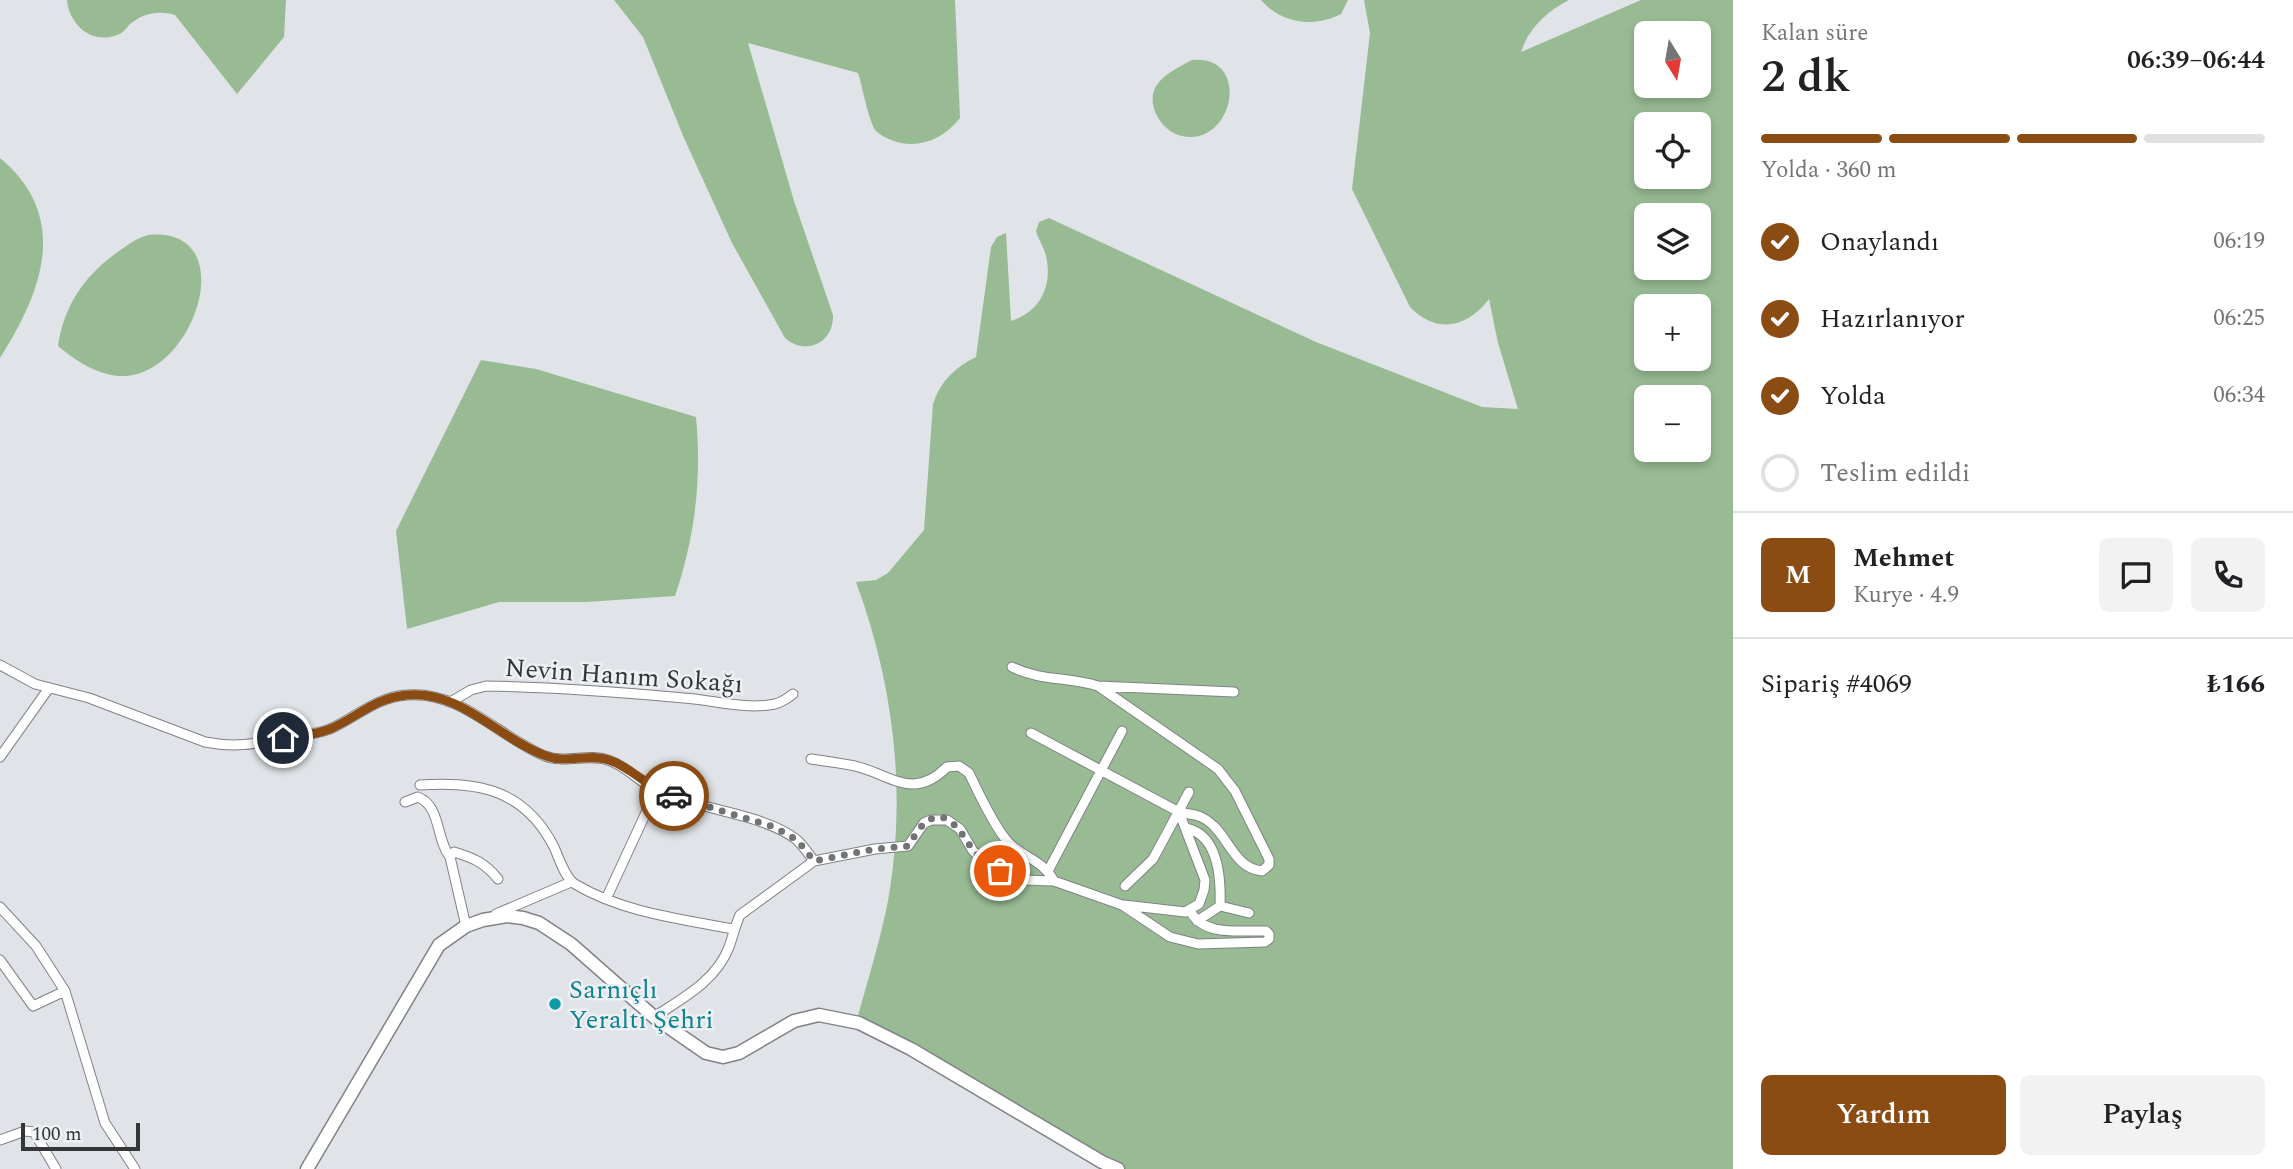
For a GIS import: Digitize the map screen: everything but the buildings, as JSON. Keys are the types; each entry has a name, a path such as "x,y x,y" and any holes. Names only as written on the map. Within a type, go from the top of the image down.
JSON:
{"main road":[{"path":"307,1169 439,945 466,926 507,916 539,923 571,944 654,1017 706,1054 723,1057 739,1053 794,1021 819,1015 859,1023 911,1049 1118,1169"}],"street":[{"path":"0,665 22,679 89,698 205,742 239,746 329,729 366,707 396,696 425,695 452,701 547,757 565,760 595,757 607,759 617,763 656,791 774,827 797,840 814,861"},
{"path":"1012,667 1031,676 1051,680 1072,678 1098,686 1234,692"},
{"name":"Nevin Hanım Sokağı","path":"452,701 471,690 486,686 588,688 727,705 774,704 793,694"},
{"path":"1031,733 1179,812 1202,817 1223,834 1247,868 1262,871 1267,868 1269,859 1236,791 1218,769 1098,686"},
{"path":"0,757 49,688"},
{"path":"1048,871 1122,732"},
{"path":"811,759 857,767 901,784 914,785 938,776 947,767 959,766 969,773 1007,841 1036,860 1054,881"},
{"path":"420,785 454,783 488,789 510,798 530,811 545,829 571,882 606,899 672,918 733,929"},
{"path":"606,899 656,791"},
{"path":"1125,886 1153,859 1189,792"},
{"path":"405,802 418,797 427,803 433,813 443,849 450,858 466,926"},
{"path":"1179,812 1205,880 1201,899 1190,911"},
{"path":"654,1017 698,988 717,970 730,946 733,929 740,915 814,861 875,849 908,846 924,823 940,818 955,823 973,850 985,862 1000,871 1023,880 1054,881 1122,905 1170,937 1198,944 1265,942 1269,939 1266,931 1213,929 1197,921 1190,911 1122,905"},
{"path":"1185,828 1205,838 1215,858 1221,879 1220,906"},
{"path":"450,858 454,852 474,857 488,866 498,880"},
{"path":"483,920 571,882"},
{"path":"1197,921 1220,906 1250,913"},
{"path":"0,907 36,946 65,991 105,1123 135,1169"},
{"path":"0,960 33,1006 65,991"},
{"path":"0,1140 25,1131 34,1132 56,1169"}],"green space":[{"path":"67,0 286,0 284,37 237,94 175,15 145,15 119,34 98,37 90,35 77,24"},
{"path":"614,0 955,0 960,118 938,137 920,143 901,143 876,131 858,73 748,43 794,201 833,315 829,333 817,344 801,346 785,338 732,243 684,138 643,37"},
{"path":"1261,0 1348,0 1341,14 1309,22 1288,19"},
{"path":"1364,0 1569,0 1539,22 1528,36 1521,52 1641,0 1733,0 1733,1169 1118,1169 857,1019 888,901 894,861 896,780 888,700 880,660 856,582 876,580 888,573 924,530 933,404 949,376 976,357 991,247 997,237 1006,233 1011,321 1030,311 1046,287 1048,267 1036,231 1039,222 1049,218 1316,342 1482,407 1518,409 1498,343 1489,299 1472,316 1452,324 1431,322 1420,316 1410,307 1352,189 1370,33"},
{"path":"1192,60 1211,62 1223,71 1229,84 1229,100 1224,115 1214,128 1200,136 1182,136 1167,128 1161,121 1153,105 1153,97 1163,78"},
{"path":"0,158 22,181 36,205 42,230 42,255 28,307 0,358"},
{"path":"148,235 177,238 195,253 201,276 198,303 187,330 170,354 147,370 120,376 103,373 58,346 65,317 78,292 96,270 126,246"},
{"path":"481,360 536,369 696,417 698,463 695,508 688,552 675,596 586,602 499,602 407,629 396,531"}],"way so far":[{"path":"674,796 774,827 797,840 814,861 875,849 908,846 924,823 940,818 955,823 973,850 985,862 1000,871"}],"place":[{"name":"Sarnıçlı Yeraltı Şehri","path":"555,1004"}],"route":[{"path":"283,738 329,729 366,707 396,696 409,694 440,697 452,701 547,757 565,760 595,757 607,759 617,763 656,791 674,796"}]}
